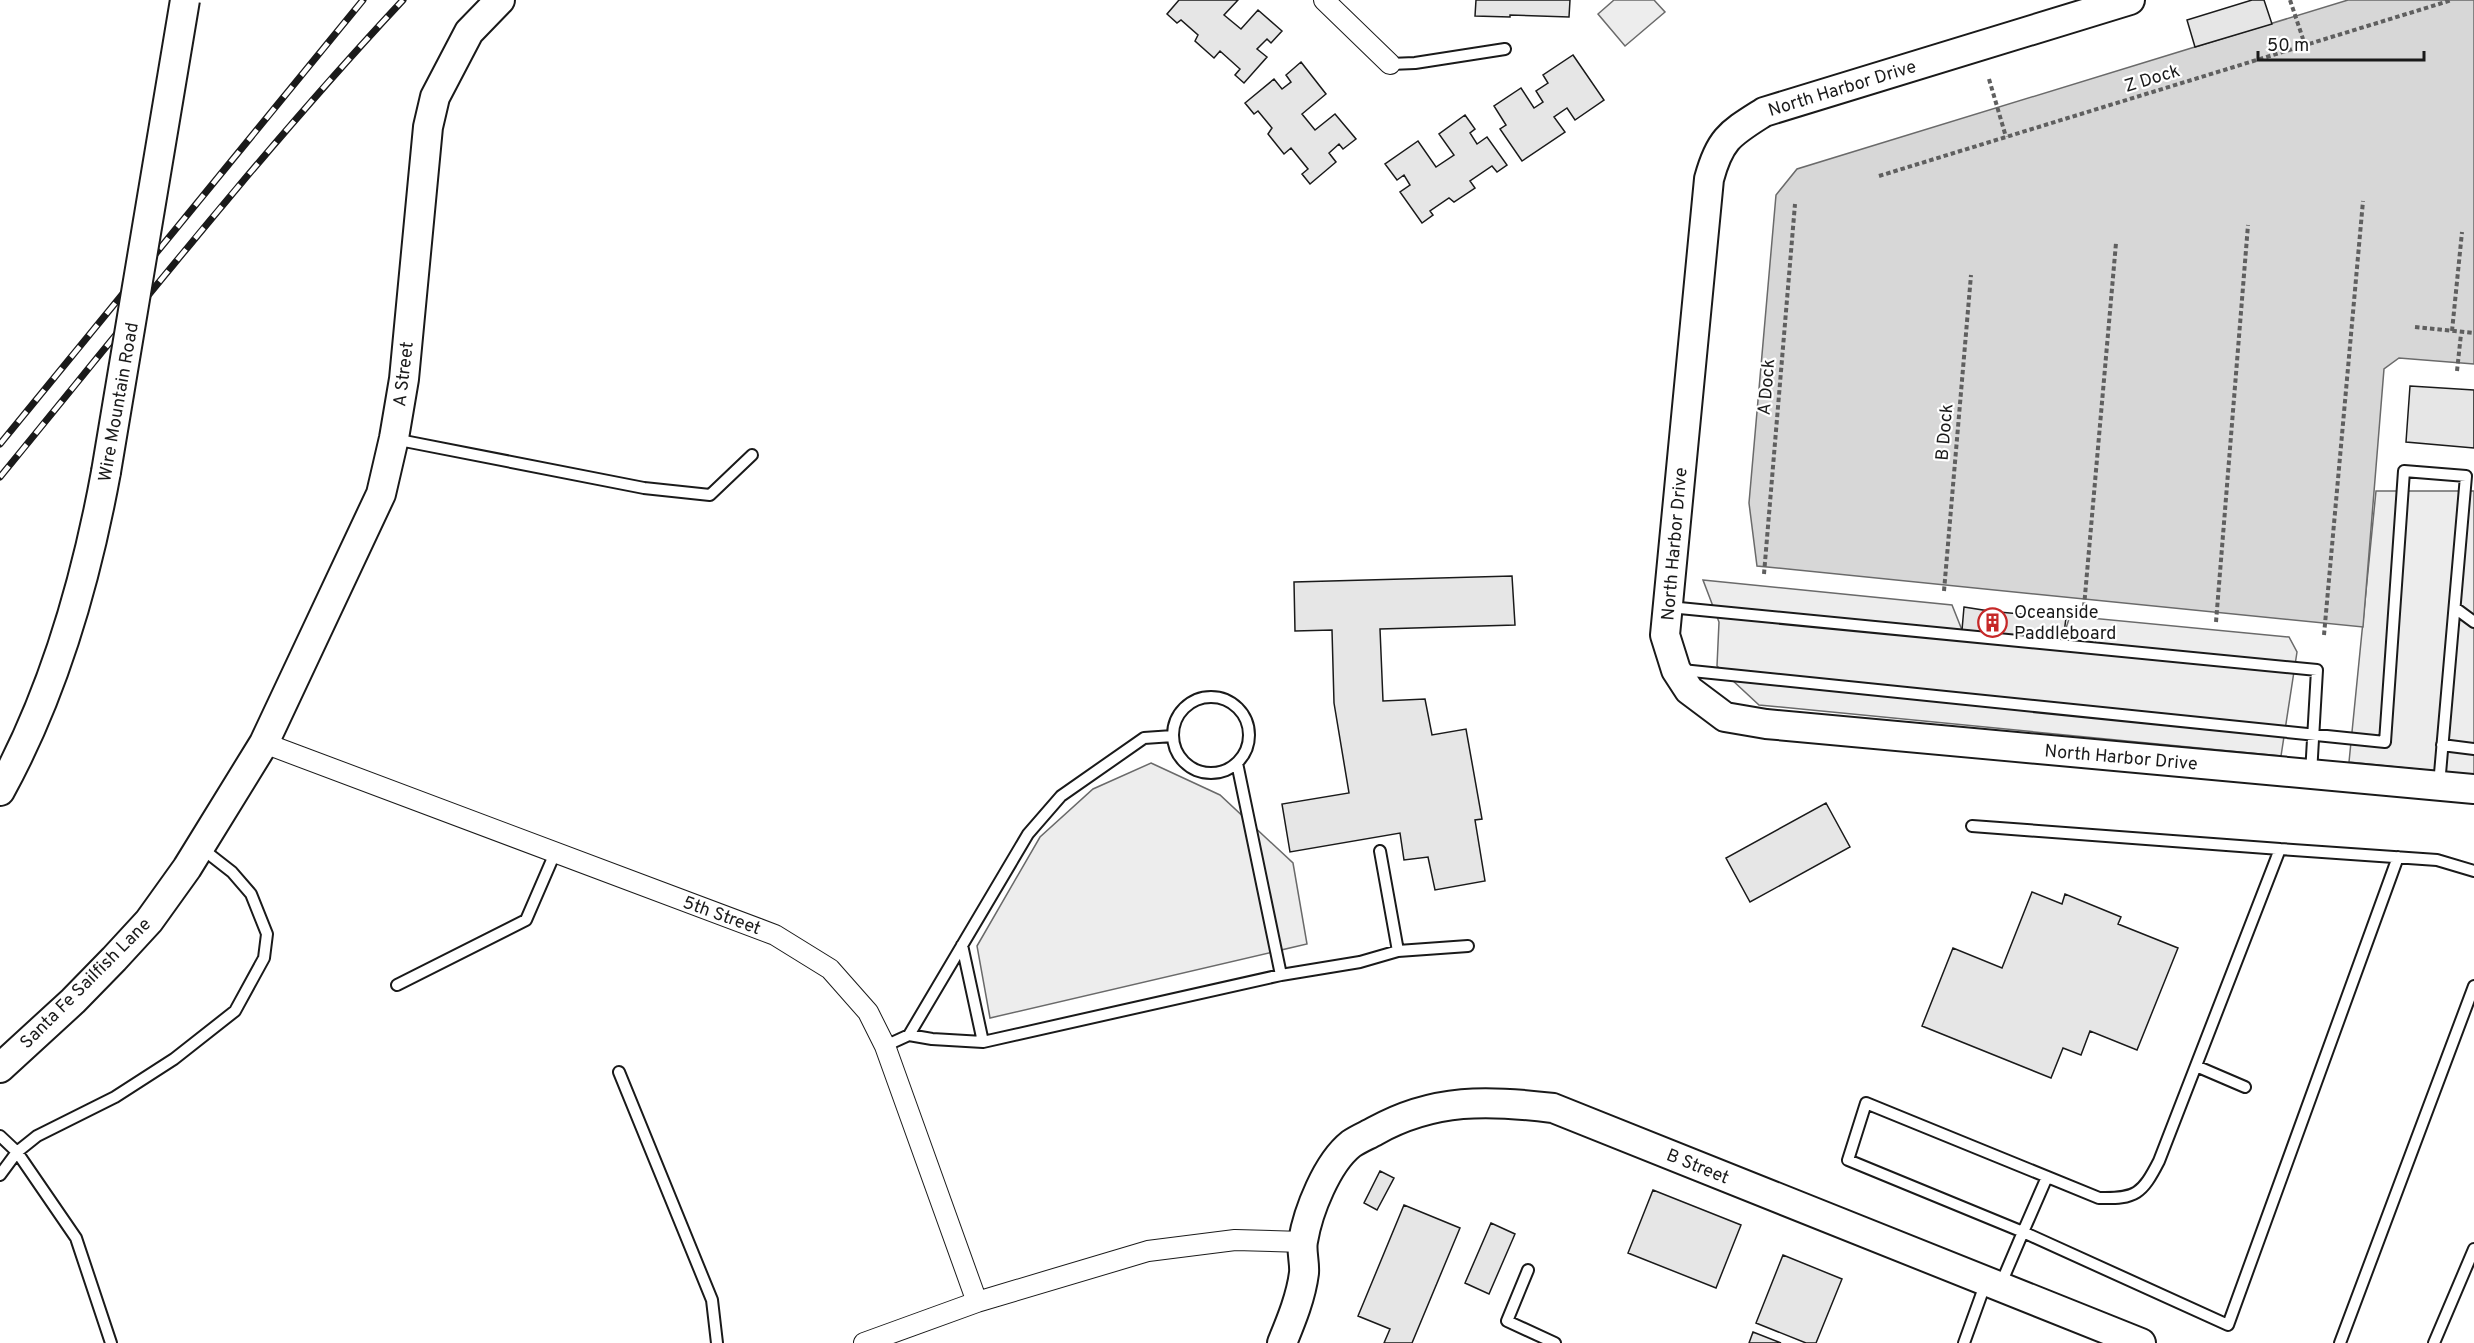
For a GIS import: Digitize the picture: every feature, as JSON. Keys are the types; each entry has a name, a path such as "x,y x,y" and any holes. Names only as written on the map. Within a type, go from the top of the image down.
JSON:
{"street":[{"name":"Wire Mountain Road","path":"0,791 22,750 53,671 79,590 99,512 186,0"},
{"name":"A Street","path":"264,743 381,494 404,379 428,127 435,97 469,32 500,0"},
{"path":"1324,0 1390,64"},
{"name":"North Harbor Drive","path":"2130,0 1764,112 1730,134 1715,155 1709,178 1665,635 1676,670 1689,690 1725,717 1766,724 2474,789"},
{"name":"Santa Fe Sailfish Lane","path":"0,1068 73,1001 149,921 200,847 264,743"},
{"name":"5th Street","path":"264,743 775,934 830,969 868,1012 885,1046 976,1302"},
{"name":"B Street","path":"1282,1343 1294,1316 1304,1272 1303,1242 1314,1204 1328,1171 1351,1144 1400,1117 1458,1104 1508,1102 1553,1108 2141,1343"},
{"path":"864,1343 976,1302 1148,1251 1234,1240 1303,1242"}],"lane":[{"path":"1390,64 1415,63 1505,49"},
{"path":"394,438 644,488 710,495 752,456"},
{"path":"1676,670 2385,742 2404,471 2466,476 2439,786"},
{"path":"1668,607 2317,670 2311,774"},
{"path":"2455,608 2474,622"},
{"path":"1209,696 1231,702 1240,710 1249,731 1249,743 1238,763 1217,772 1195,769 1179,755 1173,736 1177,717 1190,703 1209,696"},
{"path":"909,1035 1028,834 1061,796 1144,738 1173,736"},
{"path":"2442,746 2474,749"},
{"path":"1238,763 1281,975"},
{"path":"1972,826 2437,860 2474,871"},
{"path":"0,1175 17,1152 37,1136 116,1097 174,1059 235,1011 264,958 267,934 251,894 232,872 200,847"},
{"path":"2280,849 2159,1161 2147,1185 2126,1199 2099,1198 1866,1103 1848,1160 2023,1232 2228,1325 2398,857"},
{"path":"1380,851 1398,951"},
{"path":"397,986 526,920 555,852"},
{"path":"962,945 983,1042"},
{"path":"885,1046 909,1035 932,1039 983,1042 1281,975 1360,962 1398,951 1468,946"},
{"path":"2340,1343 2474,986"},
{"path":"2196,1066 2245,1087"},
{"path":"619,1072 712,1300 717,1343"},
{"path":"0,1136 17,1152 76,1238 111,1343"},
{"path":"1964,1343 1993,1284 2023,1232 2047,1177"},
{"path":"2434,1343 2474,1249"},
{"path":"1528,1270 1507,1321 1555,1343"}],"path":[{"path":"2290,0 2305,45"},
{"name":"Z Dock","path":"1879,176 2452,0"},
{"path":"1989,79 2006,136"},
{"path":"2324,635 2363,201"},
{"name":"A Dock","path":"1764,574 1795,204"},
{"path":"2216,622 2248,225"},
{"path":"2452,331 2462,232"},
{"path":"2084,607 2116,243"},
{"name":"B Dock","path":"1944,591 1971,275"},
{"path":"2415,327 2474,333"},
{"path":"2457,371 2461,334"}],"shaded area":[{"path":"1614,0 1654,0 1665,12 1625,46 1598,14"},
{"path":"2348,0 2474,0 2474,364 2399,358 2384,369 2363,627 1757,566 1749,503 1776,195 1797,169"},
{"path":"2376,491 2474,491 2474,775 2349,762"},
{"path":"1703,580 1952,605 1962,630 2062,640 2070,616 2289,637 2297,652 2281,756 1759,705 1717,666 1719,622"},
{"path":"1151,763 1220,795 1293,863 1307,944 990,1018 977,946 1040,837 1093,789"}],"building":[{"path":"1179,0 1238,0 1224,15 1241,29 1258,10 1282,31 1271,43 1267,39 1257,49 1267,57 1244,83 1235,75 1240,69 1220,51 1214,58 1195,41 1198,35 1181,20 1177,23 1167,14"},
{"path":"1476,0 1570,0 1569,17 1475,16"},
{"path":"2252,0 2264,0 2272,24 2195,47 2187,20"},
{"path":"1573,55 1604,100 1575,120 1567,108 1554,117 1565,132 1522,161 1500,129 1506,125 1494,106 1521,88 1534,108 1543,102 1536,91 1548,83 1543,75"},
{"path":"1301,62 1326,94 1302,114 1315,130 1335,114 1356,139 1343,149 1339,144 1329,153 1336,162 1310,184 1302,174 1308,169 1291,148 1284,154 1268,134 1272,128 1258,111 1254,114 1245,103 1274,79 1282,89 1291,82 1286,75"},
{"path":"1465,115 1475,129 1470,133 1477,144 1487,137 1507,165 1497,172 1492,166 1470,181 1475,188 1454,202 1449,198 1430,211 1433,215 1422,223 1400,192 1410,185 1404,175 1397,180 1385,164 1418,141 1436,167 1454,155 1439,134"},
{"path":"2410,386 2474,390 2474,448 2406,442"},
{"path":"1512,576 1515,625 1380,629 1383,701 1425,699 1432,735 1466,729 1482,819 1475,820 1485,881 1435,890 1428,857 1404,860 1400,833 1290,852 1282,804 1349,793 1334,703 1332,630 1295,631 1294,582"},
{"path":"1964,607 1989,611 1988,633 1962,630"},
{"name":"Oceanside Paddleboard","path":"1989,611 1999,612 1997,634 1988,633"},
{"path":"1999,612 2066,618 2063,640 1997,634"},
{"path":"1826,803 1850,847 1750,902 1726,858"},
{"path":"2032,892 2062,904 2065,894 2121,917 2118,924 2178,948 2137,1050 2090,1031 2081,1055 2063,1048 2051,1078 1922,1026 1953,948 2002,968"},
{"path":"1380,1171 1394,1178 1377,1210 1364,1203"},
{"path":"1653,1190 1741,1225 1716,1288 1628,1253"},
{"path":"1404,1205 1460,1228 1412,1343 1384,1343 1390,1329 1358,1316"},
{"path":"1491,1223 1515,1234 1489,1294 1465,1283"},
{"path":"1783,1255 1842,1279 1816,1343 1806,1343 1756,1323"},
{"path":"1753,1332 1781,1343 1749,1343"}],"railway":[{"path":"0,444 363,0"},
{"path":"0,477 248,175 403,0"}],"place":[{"name":"Oceanside Paddleboard","path":"1993,622"}]}
